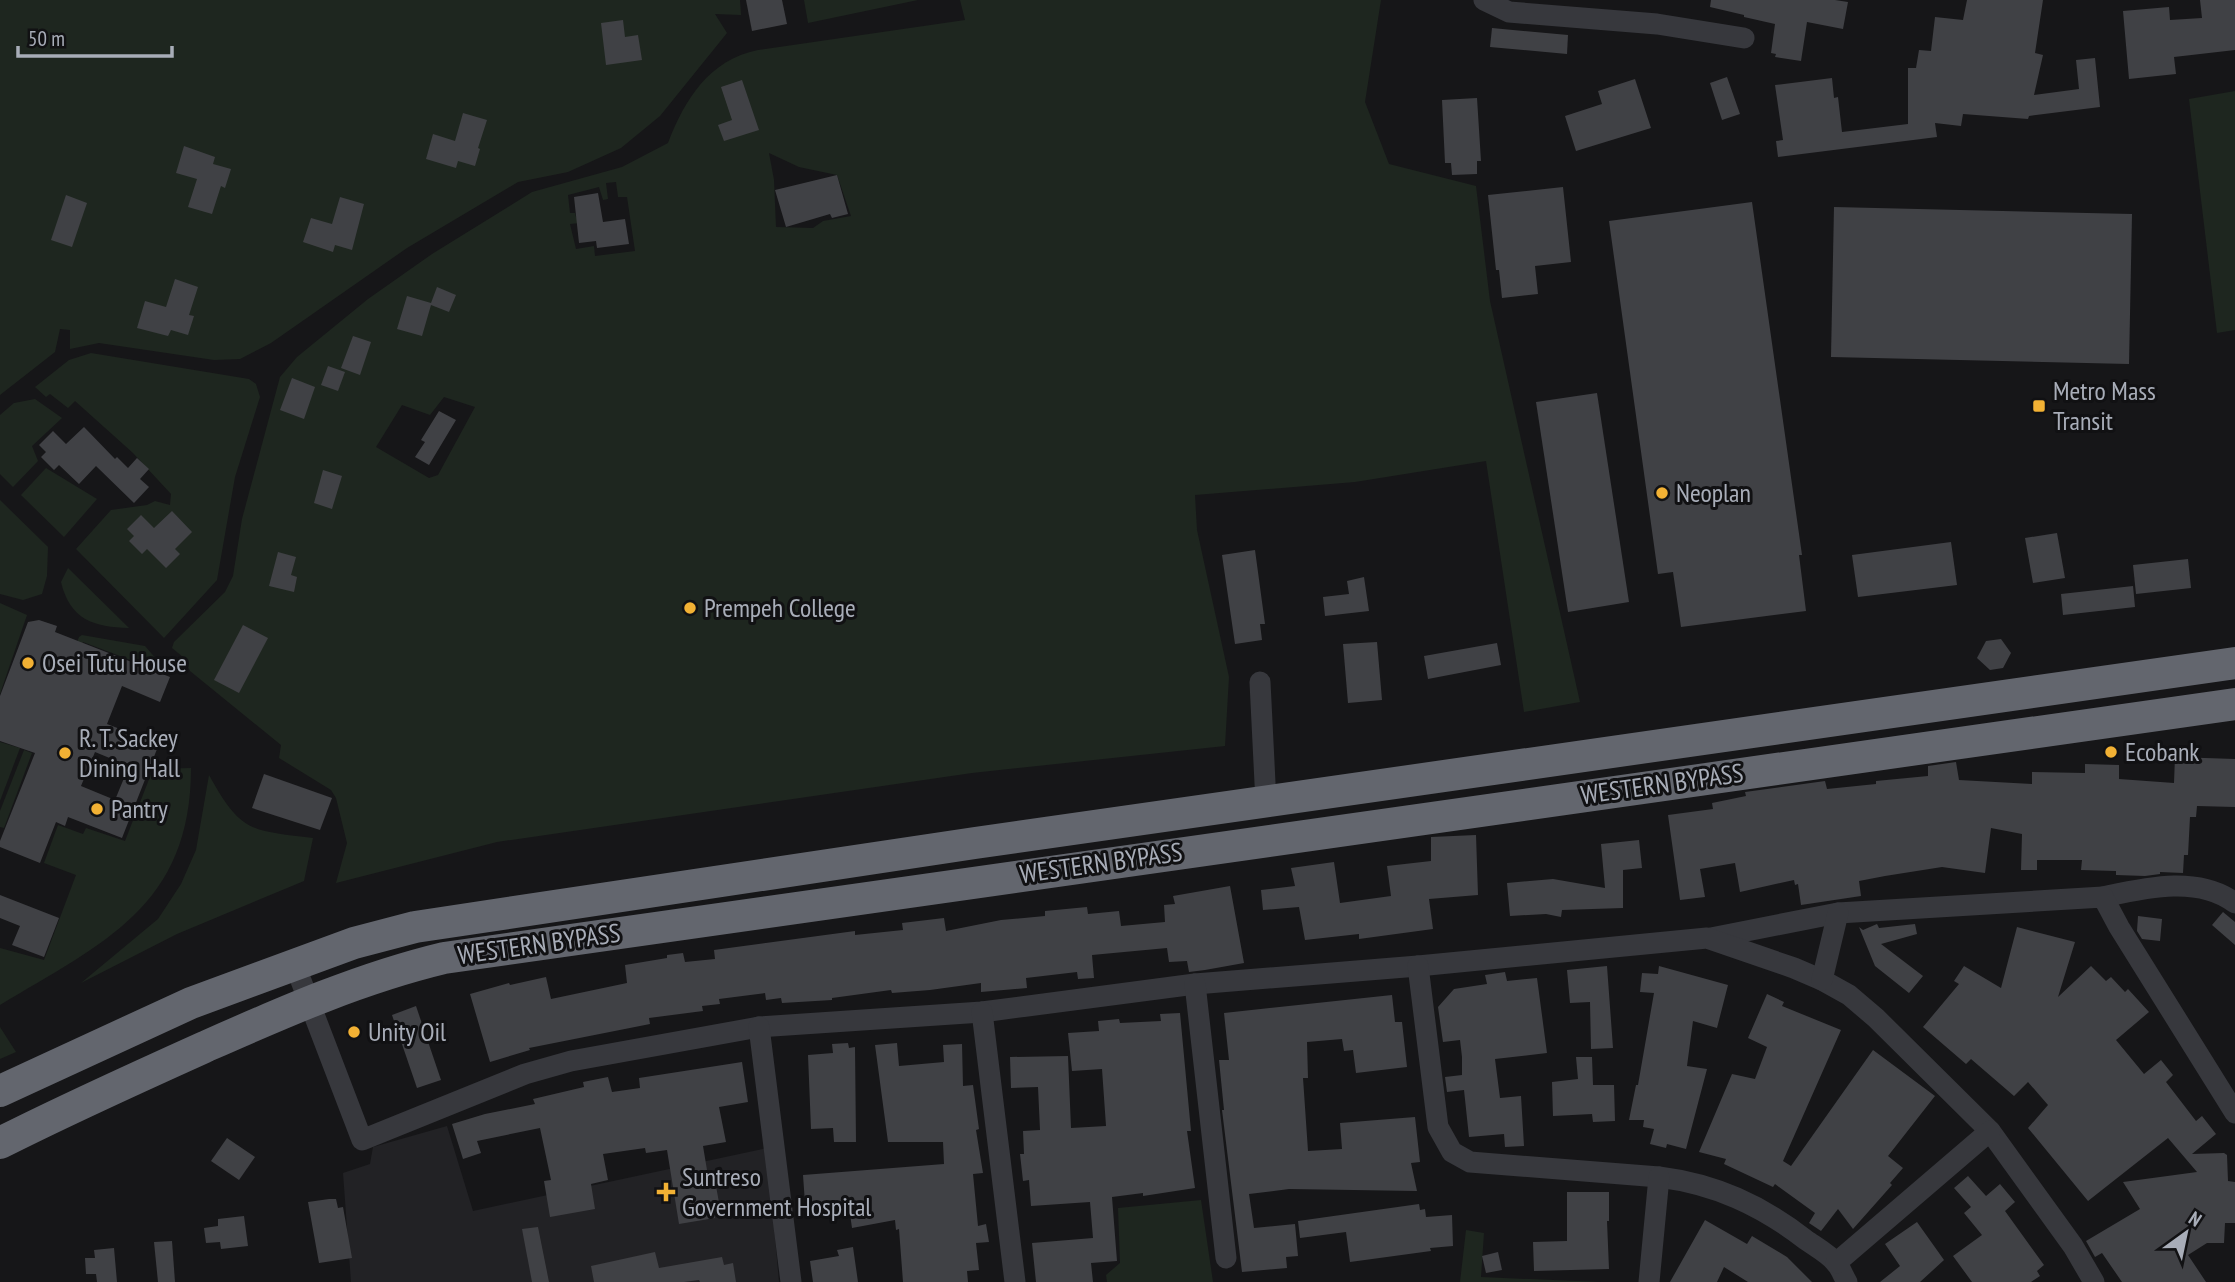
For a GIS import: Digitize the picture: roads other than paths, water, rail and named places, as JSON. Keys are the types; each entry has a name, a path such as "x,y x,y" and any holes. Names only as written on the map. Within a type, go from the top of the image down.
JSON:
{"highway":[{"name":"WESTERN BYPASS","path":"0,1091 191,1003 354,943 415,927 961,845 2235,663"},
{"name":"WESTERN BYPASS","path":"0,1143 81,1102 309,1001 393,970 444,958 2235,704"}],"street":[{"path":"1484,0 1508,12 1657,24 1744,38"},
{"path":"1260,682 1266,803"},
{"path":"295,965 362,1140 525,1074 571,1061 759,1027 982,1012 1195,984 1707,938 1838,913 2103,897 2148,887 2196,887 2227,897 2235,903"},
{"path":"2103,897 2235,1113"},
{"path":"1822,980 1838,913"},
{"path":"1707,938 1822,980 1849,995 1876,1018 1990,1131 2073,1245 2094,1282"},
{"path":"1418,966 1438,1127 1452,1152 1470,1162 1659,1177 1720,1190 1753,1204 1788,1225 1836,1263 1847,1282"},
{"path":"1195,984 1226,1258"},
{"path":"982,1012 1014,1282"},
{"path":"759,1027 791,1282"},
{"path":"1836,1263 1990,1131"},
{"path":"1649,1282 1659,1177"}],"place":[{"name":"Metro Mass Transit","path":"2039,406"},
{"name":"Neoplan","path":"1662,493"},
{"name":"Prempeh College","path":"690,608"},
{"name":"Osei Tutu House","path":"28,663"},
{"name":"Ecobank","path":"2111,752"},
{"name":"R. T. Sackey Dining Hall","path":"65,753"},
{"name":"Pantry","path":"97,809"},
{"name":"Unity Oil","path":"354,1032"},
{"name":"Suntreso Government Hospital","path":"666,1192"}]}
